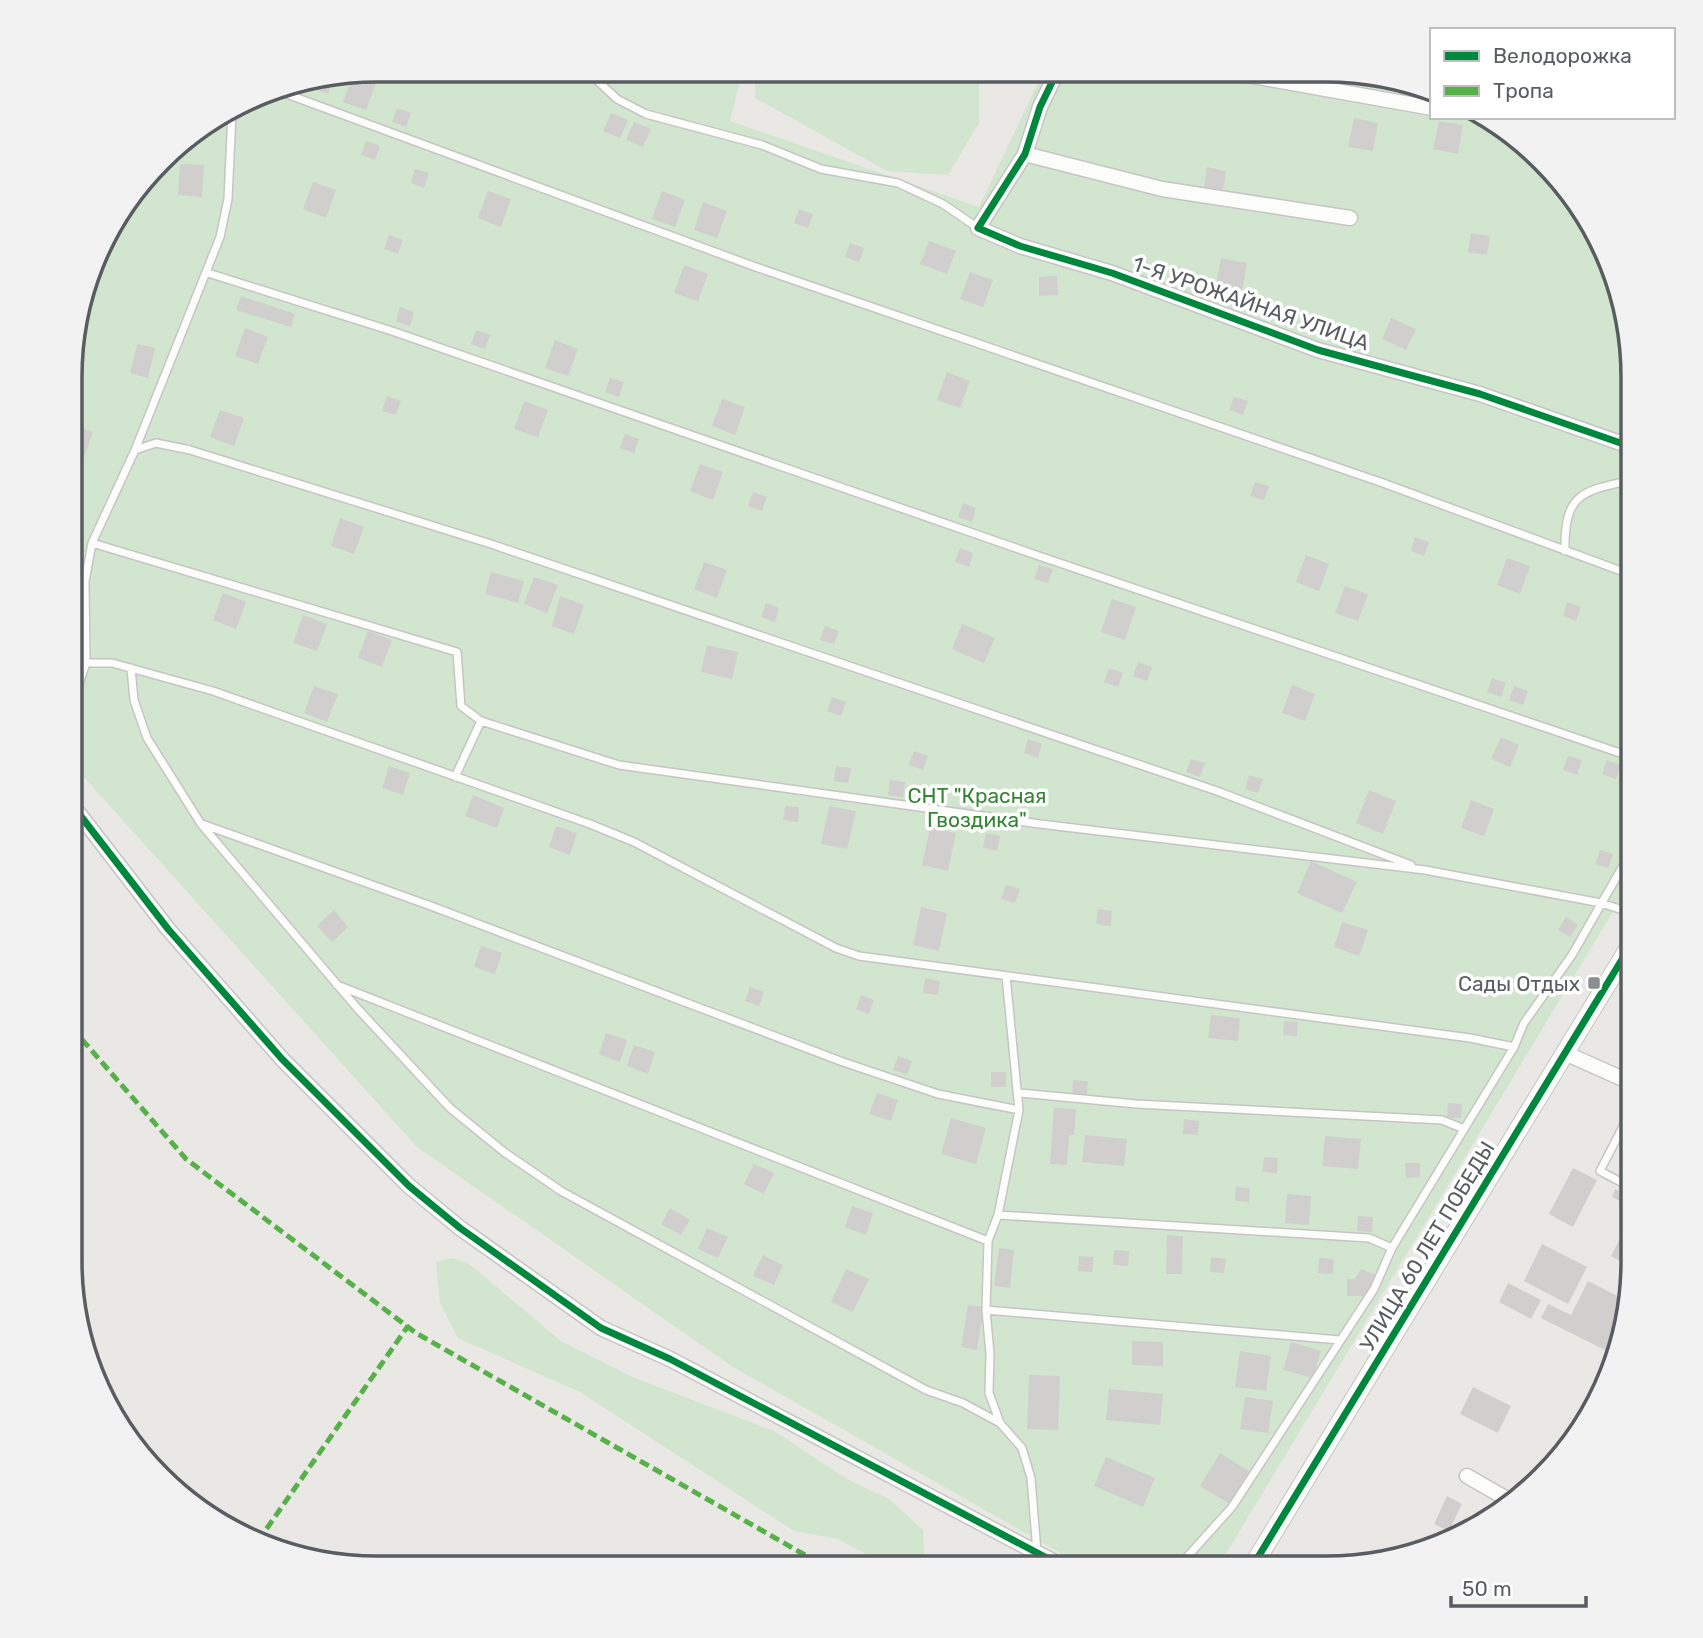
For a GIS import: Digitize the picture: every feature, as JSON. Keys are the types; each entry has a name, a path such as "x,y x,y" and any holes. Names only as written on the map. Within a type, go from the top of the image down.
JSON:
{"street":[{"path":"978,228 1025,154 1040,107 1053,82"},
{"path":"1286,82 1430,108"},
{"path":"1025,154 1162,189 1350,218"},
{"name":"1-Я УРОЖАЙНАЯ УЛИЦА","path":"978,228 1020,246 1112,273 1318,350 1480,394 1621,443"},
{"path":"82,818 168,929 282,1059 409,1186 460,1228 601,1328 670,1359 1043,1556"},
{"name":"УЛИЦА 60 ЛЕТ ПОБЕДЫ","path":"1259,1556 1621,961"},
{"path":"1565,1053 1621,1078"},
{"path":"1467,1476 1503,1497"}],"lane":[{"path":"598,82 617,100 646,114 762,145 821,169 898,183 931,197 978,228"},
{"path":"290,95 753,266 1383,483 1621,571"},
{"path":"82,675 86,663 85,581 92,543 135,450 192,303 208,273 228,199 232,121"},
{"path":"208,273 405,335 1036,555 1621,753"},
{"path":"135,450 156,443 190,450 491,544 1217,791 1425,870"},
{"path":"1565,551 1564,526 1573,504 1589,489 1621,483"},
{"path":"92,543 457,652 461,706 481,721 619,765 1040,824 1425,870 1621,910"},
{"path":"86,663 112,663 213,691 634,842 836,948 859,956 1471,1038 1514,1047"},
{"path":"131,668 134,700 147,738 201,824 337,984 450,1108 504,1152 561,1191 926,1390 1000,1423"},
{"path":"455,777 481,721"},
{"path":"201,824 431,905 843,1062 937,1094 1019,1110"},
{"path":"1188,1556 1232,1507 1374,1289 1392,1248 1514,1047 1524,1023 1572,955 1621,869"},
{"path":"1006,976 1020,1093 998,1215 988,1241 986,1310 990,1354 989,1393 1000,1423 1022,1448 1031,1478 1037,1553"},
{"path":"337,984 988,1241"},
{"path":"1020,1093 1136,1104 1442,1120 1464,1129"},
{"path":"1621,1130 1600,1171 1621,1182"},
{"path":"998,1215 1369,1238 1392,1248"},
{"path":"986,1310 1340,1340"}],"green space":[{"name":"СНТ \"Красная Гвоздика\"","path":"377,82 740,82 730,121 979,207 1038,82 1326,82 1384,88 1430,102 1430,119 1467,119 1473,122 1520,155 1548,183 1571,213 1598,264 1611,301 1618,338 1621,377 1621,898 1225,1556 1066,1556 733,1367 417,1147 82,775 82,377 88,319 98,282 122,230 155,183 183,155 213,132 264,105 301,92 338,85"},
{"path":"755,82 979,82 979,123 948,175 887,171 755,98"},
{"path":"452,1258 468,1263 561,1341 635,1378 774,1431 847,1479 889,1499 923,1530 924,1556 870,1556 838,1539 794,1531 580,1392 458,1338 440,1303 436,1262"}],"building":[{"path":"376,83 366,110 343,102 349,84"},
{"path":"331,86 328,94 314,89"},
{"path":"397,108 411,113 406,127 392,122"},
{"path":"611,113 628,120 620,138 603,131"},
{"path":"1354,118 1378,123 1373,151 1348,147"},
{"path":"1439,121 1463,125 1458,154 1433,149"},
{"path":"634,122 651,129 643,147 626,140"},
{"path":"366,141 380,146 375,160 361,155"},
{"path":"180,164 204,165 202,197 178,195"},
{"path":"1207,167 1226,171 1223,190 1204,187"},
{"path":"415,169 429,173 424,188 411,183"},
{"path":"313,182 336,190 326,218 303,209"},
{"path":"488,191 511,199 501,227 478,218"},
{"path":"662,191 685,200 675,227 652,219"},
{"path":"703,202 727,211 717,238 694,230"},
{"path":"799,209 813,214 808,228 794,223"},
{"path":"1471,233 1490,236 1487,255 1468,252"},
{"path":"389,235 403,240 398,254 384,249"},
{"path":"929,241 956,251 947,274 920,264"},
{"path":"850,243 864,248 859,262 845,257"},
{"path":"1221,258 1247,263 1242,290 1216,285"},
{"path":"684,265 708,274 698,301 674,293"},
{"path":"970,272 993,280 983,307 960,299"},
{"path":"1057,276 1058,295 1039,296 1039,277"},
{"path":"241,296 295,314 291,327 236,310"},
{"path":"400,307 414,312 410,326 396,321"},
{"path":"1391,318 1416,329 1406,350 1382,339"},
{"path":"245,328 268,337 258,364 235,356"},
{"path":"476,330 490,335 485,349 471,344"},
{"path":"555,340 578,349 568,376 545,368"},
{"path":"137,344 155,348 148,378 130,373"},
{"path":"947,372 970,381 960,408 937,400"},
{"path":"610,378 624,382 619,397 605,392"},
{"path":"387,396 401,401 396,415 382,411"},
{"path":"1234,397 1248,401 1243,415 1229,410"},
{"path":"722,399 745,407 735,435 712,426"},
{"path":"524,401 548,410 538,437 514,429"},
{"path":"220,410 244,418 234,446 210,437"},
{"path":"82,428 93,432 82,456"},
{"path":"625,434 639,439 634,453 620,448"},
{"path":"700,464 723,472 713,500 690,491"},
{"path":"1255,482 1269,486 1264,500 1250,496"},
{"path":"753,492 767,497 762,511 748,506"},
{"path":"963,503 976,508 972,522 958,517"},
{"path":"340,518 364,527 354,554 331,546"},
{"path":"1415,537 1429,542 1424,556 1411,551"},
{"path":"960,548 973,553 969,567 955,562"},
{"path":"1306,555 1329,564 1319,591 1296,582"},
{"path":"1507,558 1530,566 1520,594 1497,585"},
{"path":"704,562 727,570 717,598 694,589"},
{"path":"1039,565 1053,569 1048,583 1034,579"},
{"path":"491,572 524,581 518,603 485,594"},
{"path":"534,577 558,585 547,613 524,604"},
{"path":"1345,586 1368,594 1358,621 1335,613"},
{"path":"223,593 246,602 236,629 213,620"},
{"path":"560,596 584,605 574,634 552,626"},
{"path":"1112,599 1136,607 1125,640 1101,632"},
{"path":"1567,602 1581,607 1576,621 1563,616"},
{"path":"766,603 779,608 775,622 761,617"},
{"path":"303,615 327,624 317,651 293,643"},
{"path":"962,624 995,638 984,663 952,649"},
{"path":"825,626 839,631 834,644 820,640"},
{"path":"368,631 392,640 382,667 358,658"},
{"path":"707,645 738,652 732,679 701,672"},
{"path":"1138,662 1152,667 1147,681 1133,676"},
{"path":"1109,668 1123,673 1118,687 1104,682"},
{"path":"1492,678 1506,683 1501,697 1487,692"},
{"path":"1292,685 1315,694 1305,721 1282,713"},
{"path":"314,686 338,694 327,722 304,713"},
{"path":"1514,686 1528,691 1523,705 1509,700"},
{"path":"832,697 846,702 841,716 827,711"},
{"path":"1501,737 1519,745 1510,767 1491,759"},
{"path":"1028,739 1042,744 1038,758 1024,753"},
{"path":"914,751 928,756 923,770 909,765"},
{"path":"1568,756 1582,760 1577,775 1563,770"},
{"path":"1191,759 1205,763 1200,777 1186,772"},
{"path":"1607,760 1621,765 1616,779 1602,774"},
{"path":"389,766 410,773 403,795 382,788"},
{"path":"836,766 851,768 848,783 834,781"},
{"path":"1249,775 1263,779 1258,793 1245,789"},
{"path":"890,780 905,782 903,797 888,795"},
{"path":"1369,790 1396,801 1383,834 1356,823"},
{"path":"473,795 504,808 497,828 465,816"},
{"path":"1471,800 1494,809 1484,836 1461,828"},
{"path":"785,806 799,807 798,822 783,820"},
{"path":"829,806 856,811 847,849 821,844"},
{"path":"556,826 577,833 570,855 549,847"},
{"path":"930,828 956,833 948,871 922,865"},
{"path":"986,833 1000,836 997,851 983,848"},
{"path":"1600,850 1613,854 1608,868 1595,864"},
{"path":"1311,861 1357,882 1342,913 1297,893"},
{"path":"1006,885 1020,889 1015,903 1001,899"},
{"path":"921,907 947,913 939,951 913,945"},
{"path":"1098,909 1112,911 1111,926 1096,924"},
{"path":"334,910 348,927 332,942 317,926"},
{"path":"1566,917 1578,925 1570,937 1558,930"},
{"path":"1342,922 1368,930 1359,956 1334,947"},
{"path":"481,946 502,953 495,974 474,967"},
{"path":"925,978 940,981 938,995 923,993"},
{"path":"750,987 764,992 759,1006 745,1001"},
{"path":"861,995 874,1000 869,1014 856,1009"},
{"path":"1211,1015 1240,1018 1238,1041 1208,1038"},
{"path":"1284,1021 1298,1022 1297,1036 1283,1035"},
{"path":"606,1033 627,1040 620,1062 599,1054"},
{"path":"634,1045 655,1052 648,1074 627,1066"},
{"path":"898,1056 912,1061 907,1075 893,1070"},
{"path":"991,1072 1006,1072 1006,1087 991,1087"},
{"path":"1073,1080 1088,1081 1087,1096 1072,1095"},
{"path":"877,1093 898,1100 891,1121 869,1114"},
{"path":"1448,1103 1462,1104 1461,1118 1447,1118"},
{"path":"1054,1108 1076,1109 1074,1135 1069,1135 1067,1165 1050,1164"},
{"path":"951,1118 986,1128 976,1164 941,1154"},
{"path":"1184,1119 1199,1121 1198,1135 1183,1134"},
{"path":"1085,1135 1127,1139 1124,1166 1082,1162"},
{"path":"1325,1136 1361,1139 1358,1169 1322,1166"},
{"path":"1264,1157 1278,1158 1277,1173 1262,1172"},
{"path":"1405,1163 1420,1163 1420,1177 1406,1178"},
{"path":"754,1164 774,1173 764,1194 744,1184"},
{"path":"1573,1168 1597,1180 1573,1227 1549,1214"},
{"path":"1236,1187 1250,1188 1249,1202 1235,1201"},
{"path":"1615,1189 1621,1192 1621,1202 1612,1197"},
{"path":"1287,1194 1311,1196 1309,1225 1285,1223"},
{"path":"852,1206 873,1213 866,1235 845,1227"},
{"path":"670,1208 690,1220 681,1235 661,1224"},
{"path":"1358,1216 1373,1217 1372,1232 1357,1231"},
{"path":"707,1228 728,1237 718,1258 698,1249"},
{"path":"1167,1235 1183,1236 1182,1274 1166,1274"},
{"path":"1621,1237 1621,1262 1611,1256"},
{"path":"1542,1244 1587,1267 1568,1304 1524,1281"},
{"path":"999,1248 1014,1250 1010,1288 994,1286"},
{"path":"1114,1250 1129,1251 1128,1266 1113,1265"},
{"path":"763,1255 783,1265 774,1285 753,1276"},
{"path":"1079,1256 1094,1257 1092,1272 1078,1271"},
{"path":"1211,1257 1226,1259 1224,1273 1210,1272"},
{"path":"1319,1258 1334,1259 1333,1274 1318,1273"},
{"path":"846,1269 869,1279 853,1312 831,1302"},
{"path":"1361,1269 1376,1275 1365,1296 1347,1296 1347,1279 1354,1279"},
{"path":"1588,1281 1618,1297 1607,1351 1541,1318 1548,1304 1571,1315"},
{"path":"1508,1283 1541,1300 1531,1319 1499,1302"},
{"path":"968,1305 984,1307 977,1350 961,1347"},
{"path":"1132,1341 1163,1342 1163,1366 1132,1365"},
{"path":"1291,1342 1321,1351 1313,1378 1283,1370"},
{"path":"1240,1351 1271,1356 1266,1391 1235,1387"},
{"path":"1029,1375 1060,1376 1058,1430 1027,1429"},
{"path":"1473,1387 1511,1406 1498,1433 1460,1414"},
{"path":"1109,1389 1163,1394 1160,1425 1106,1420"},
{"path":"1245,1397 1273,1401 1268,1433 1240,1429"},
{"path":"1220,1453 1249,1471 1230,1504 1200,1486"},
{"path":"1106,1457 1155,1478 1143,1507 1094,1486"},
{"path":"1447,1496 1462,1504 1451,1528 1446,1530 1434,1524"}],"marked path":[{"path":"82,1039 186,1159 416,1333 807,1556"},
{"path":"264,1533 408,1326"}],"cycle path":[{"path":"1052,82 1040,107 1025,154 978,228 1020,246 1112,273 1318,350 1480,394 1621,443"},
{"path":"82,818 168,929 282,1059 409,1186 460,1228 601,1328 670,1359 1043,1556"},
{"path":"1259,1556 1621,961"}],"place":[{"name":"Сады Отдых","path":"1594,983"}]}
